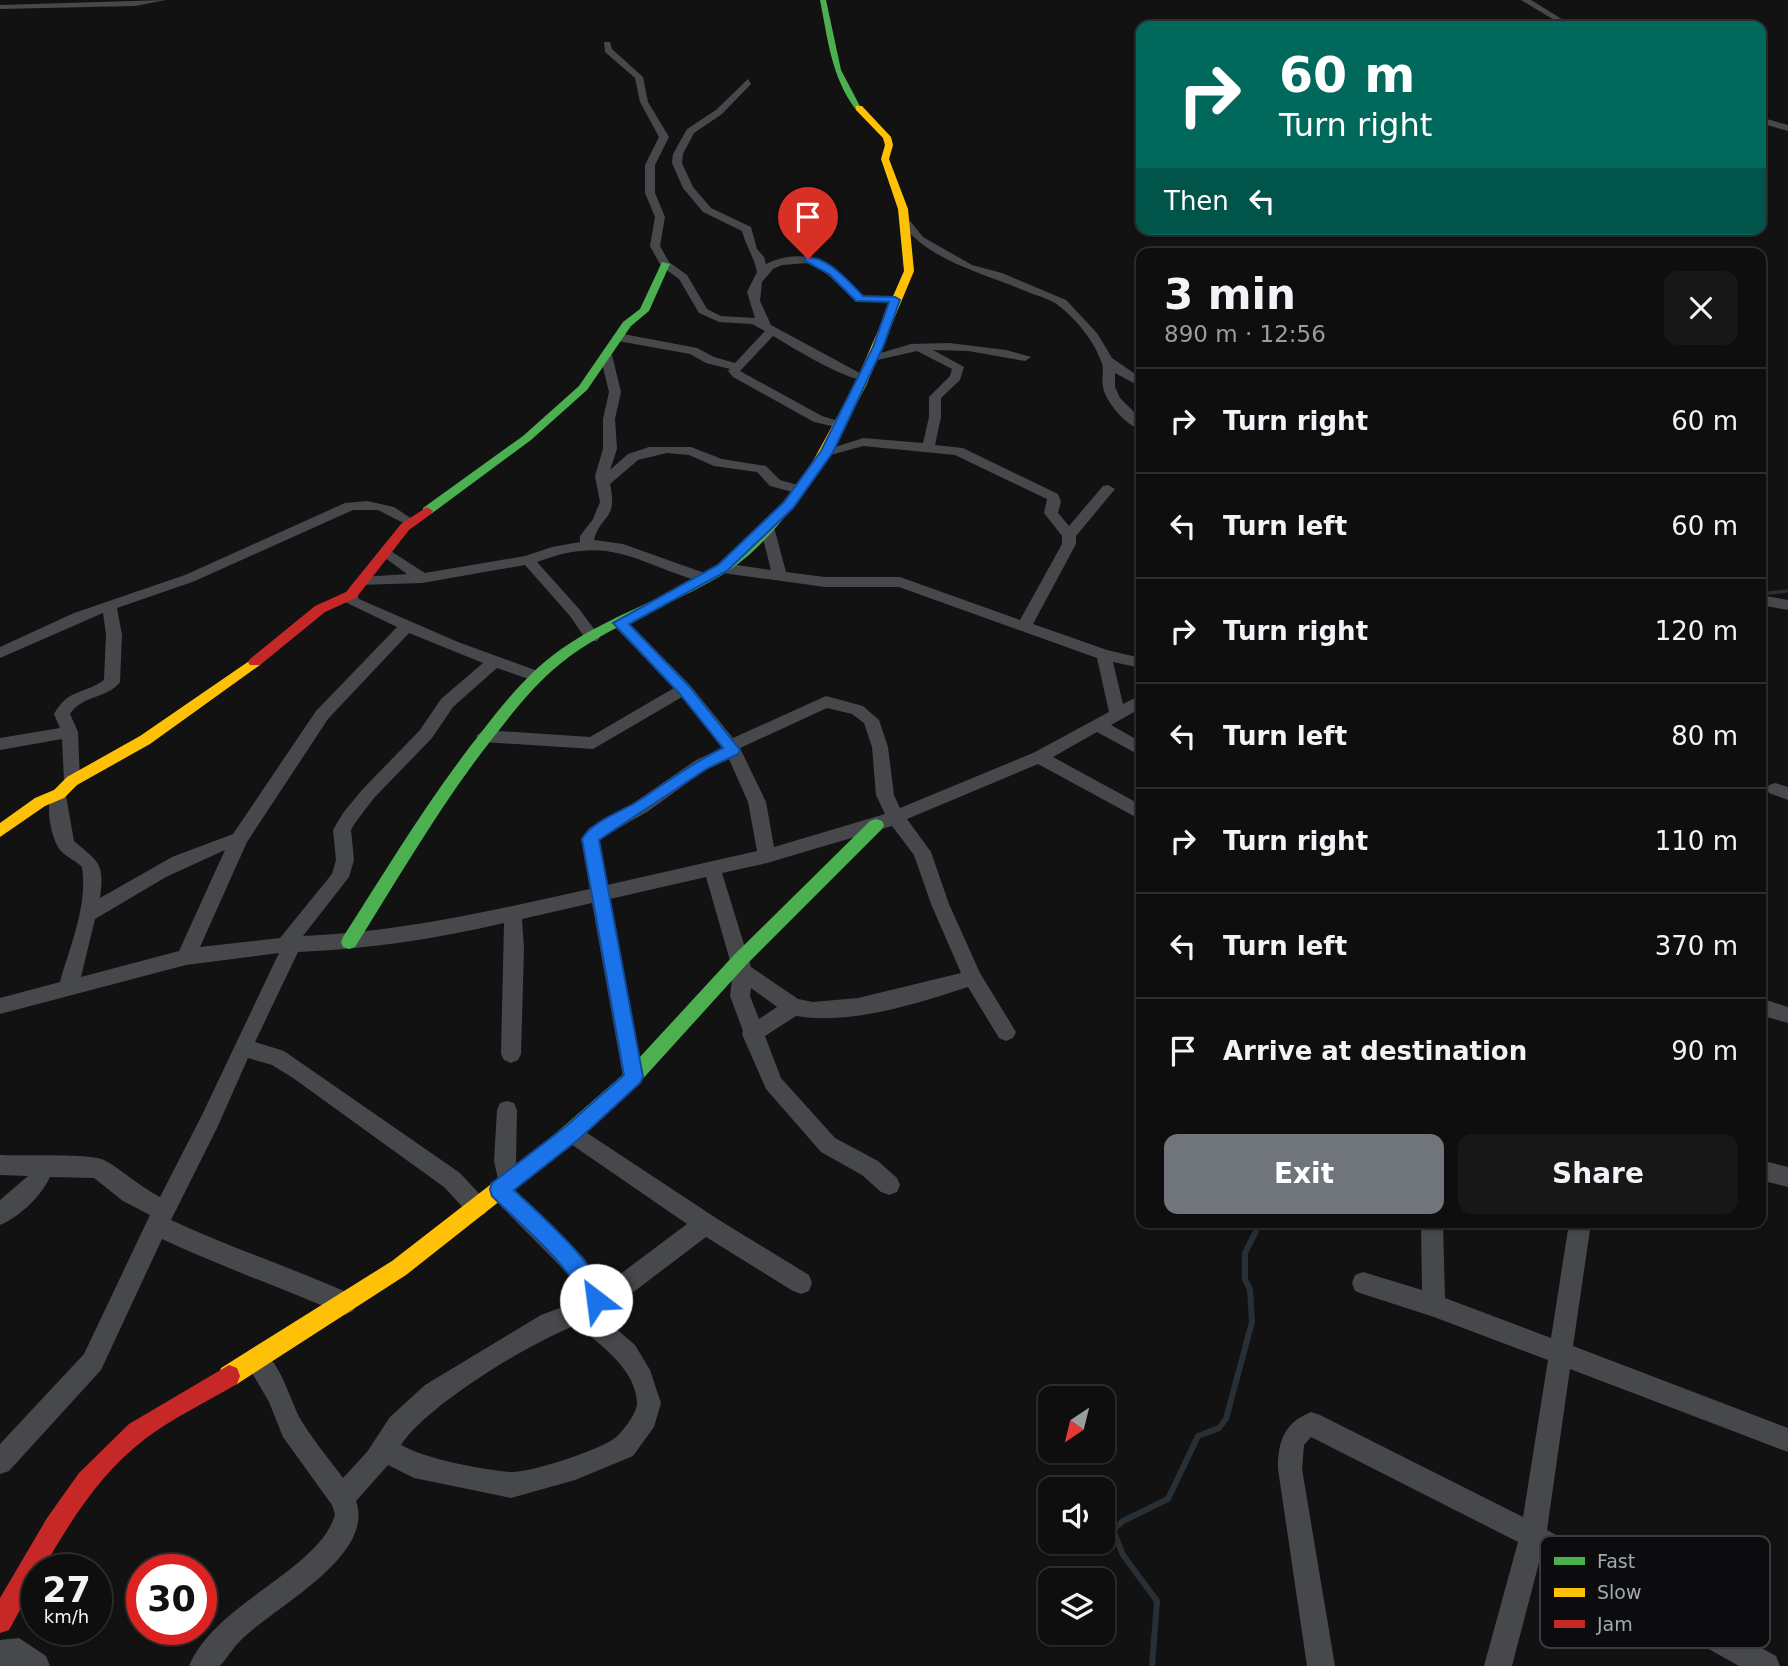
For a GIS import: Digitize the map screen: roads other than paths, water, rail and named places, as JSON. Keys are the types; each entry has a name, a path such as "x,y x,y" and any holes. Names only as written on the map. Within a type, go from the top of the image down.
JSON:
{"street":[{"path":"1,7 15,0"},
{"path":"1,7 135,4 162,0"},
{"path":"349,942 447,786 484,736 537,677 551,663 592,637 723,568 789,505 827,452 873,357 909,272 909,255 904,237 906,223 897,182 885,159 889,145 887,137 841,85 828,40 829,21 822,0"},
{"path":"1525,0 1561,21"},
{"path":"607,44 608,50 639,77 644,102 664,137 663,145 652,159 649,184 660,217 655,246 665,264 683,277 703,311 712,317 755,321 822,360 863,378"},
{"path":"748,82 719,113 690,131 677,163 688,188 707,211 747,229 752,250 759,257 763,273"},
{"path":"1766,122 1788,128"},
{"path":"906,223 919,239 968,267 998,275 1062,302 1093,335 1110,367 1108,385 1111,392 1124,412 1136,422"},
{"path":"769,329 756,309 753,294 756,281 771,266 785,260 808,259 833,272 860,299 895,300"},
{"path":"0,831 40,802 145,740 257,661 320,609 351,595 411,523 451,496 549,420 583,388 627,324 644,311 665,264"},
{"path":"769,329 753,354 734,371 818,419 840,426"},
{"path":"618,337 693,351 710,360 737,367"},
{"path":"917,347 932,344 966,346 1025,356"},
{"path":"873,357 909,346 917,347 931,351 958,368 956,377 935,397 935,417 928,448"},
{"path":"587,545 587,536 600,520 607,502 602,484 610,449 609,419 615,392 606,355"},
{"path":"1107,359 1117,369 1136,380"},
{"path":"827,452 878,442 965,453 1053,497 1051,513 1069,535 1069,544 1023,628"},
{"path":"602,484 633,457 653,450 667,449 691,452 719,463 761,469 775,483 800,489"},
{"path":"1069,535 1108,489"},
{"path":"0,653 79,616 190,578 350,506 377,505 391,509 411,523"},
{"path":"767,527 780,578"},
{"path":"363,582 422,578 528,560 539,554 587,545 618,547 705,578"},
{"path":"386,552 422,578"},
{"path":"528,560 575,612 592,637"},
{"path":"723,568 780,578 825,582 900,582 1023,628 1104,655 1136,662"},
{"path":"351,595 350,598 354,602 453,646 537,677"},
{"path":"1766,601 1788,605"},
{"path":"68,988 93,887 91,867 80,853 68,847 62,837 57,803 65,787 70,732 62,714 67,703 80,695 106,688 112,682 114,635 110,606"},
{"path":"620,623 684,690 731,748 757,801 767,856"},
{"path":"186,957 239,839 322,715 408,625"},
{"path":"1104,655 1117,713"},
{"path":"0,1462 93,1362 142,1262 160,1218 210,1121 289,945 340,877 345,860 342,830 349,818 368,794 426,734 447,703 495,661"},
{"path":"484,736 593,743 684,690"},
{"path":"634,1077 589,844 595,834 641,807 702,764 826,702 857,710 871,720 876,730 885,795 895,817 922,852 940,904 972,977 1006,1032"},
{"path":"0,1006 186,957 289,945 349,942 459,926 767,856 876,825 1039,757 1136,704"},
{"path":"1098,725 1136,747"},
{"path":"0,744 70,732"},
{"path":"1039,757 1136,810"},
{"path":"0,1620 50,1536 94,1473 134,1435 161,1414 184,1404 399,1268 572,1133 634,1077 876,825"},
{"path":"86,916 169,865 208,848 239,839"},
{"path":"712,869 729,918 741,965 740,996 752,1034 773,1083 828,1145 870,1167 889,1185"},
{"path":"511,1055 515,949 513,915"},
{"path":"741,965 794,1007 813,1010 883,1002 943,988 972,977"},
{"path":"752,1034 794,1007"},
{"path":"1766,1008 1788,1015"},
{"path":"242,1048 277,1057 300,1072 452,1180 477,1207"},
{"path":"507,1110 504,1186 576,1266 594,1292 588,1306"},
{"path":"572,1133 705,1224 801,1283"},
{"path":"0,1165 45,1164 99,1168 160,1218 231,1259 301,1283 345,1303"},
{"path":"0,1214 35,1185 45,1164"},
{"path":"1766,1172 1788,1177"},
{"path":"342,1498 400,1426 434,1394 549,1323 607,1298 705,1224"},
{"path":"1432,1228 1434,1305"},
{"path":"1498,1666 1533,1536 1579,1228"},
{"path":"1363,1283 1434,1305 1788,1440"},
{"path":"383,1450 414,1466 511,1485 575,1468 624,1447 645,1418 649,1403 642,1378 627,1353 588,1306"},
{"path":"203,1666 231,1631 327,1554 344,1528 348,1515 342,1498 292,1428 278,1394 256,1359"},
{"path":"1321,1666 1290,1469 1290,1443 1298,1430 1311,1424 1540,1540"},
{"path":"1734,1648 1766,1666"},
{"path":"0,1654 19,1652 36,1666"}],"waterway":[{"path":"1766,593 1788,591"},
{"path":"1152,1666 1157,1601 1123,1555 1113,1530 1123,1521 1168,1499 1198,1436 1219,1428 1226,1419 1252,1322 1250,1290 1245,1279 1245,1253 1258,1228"}]}
